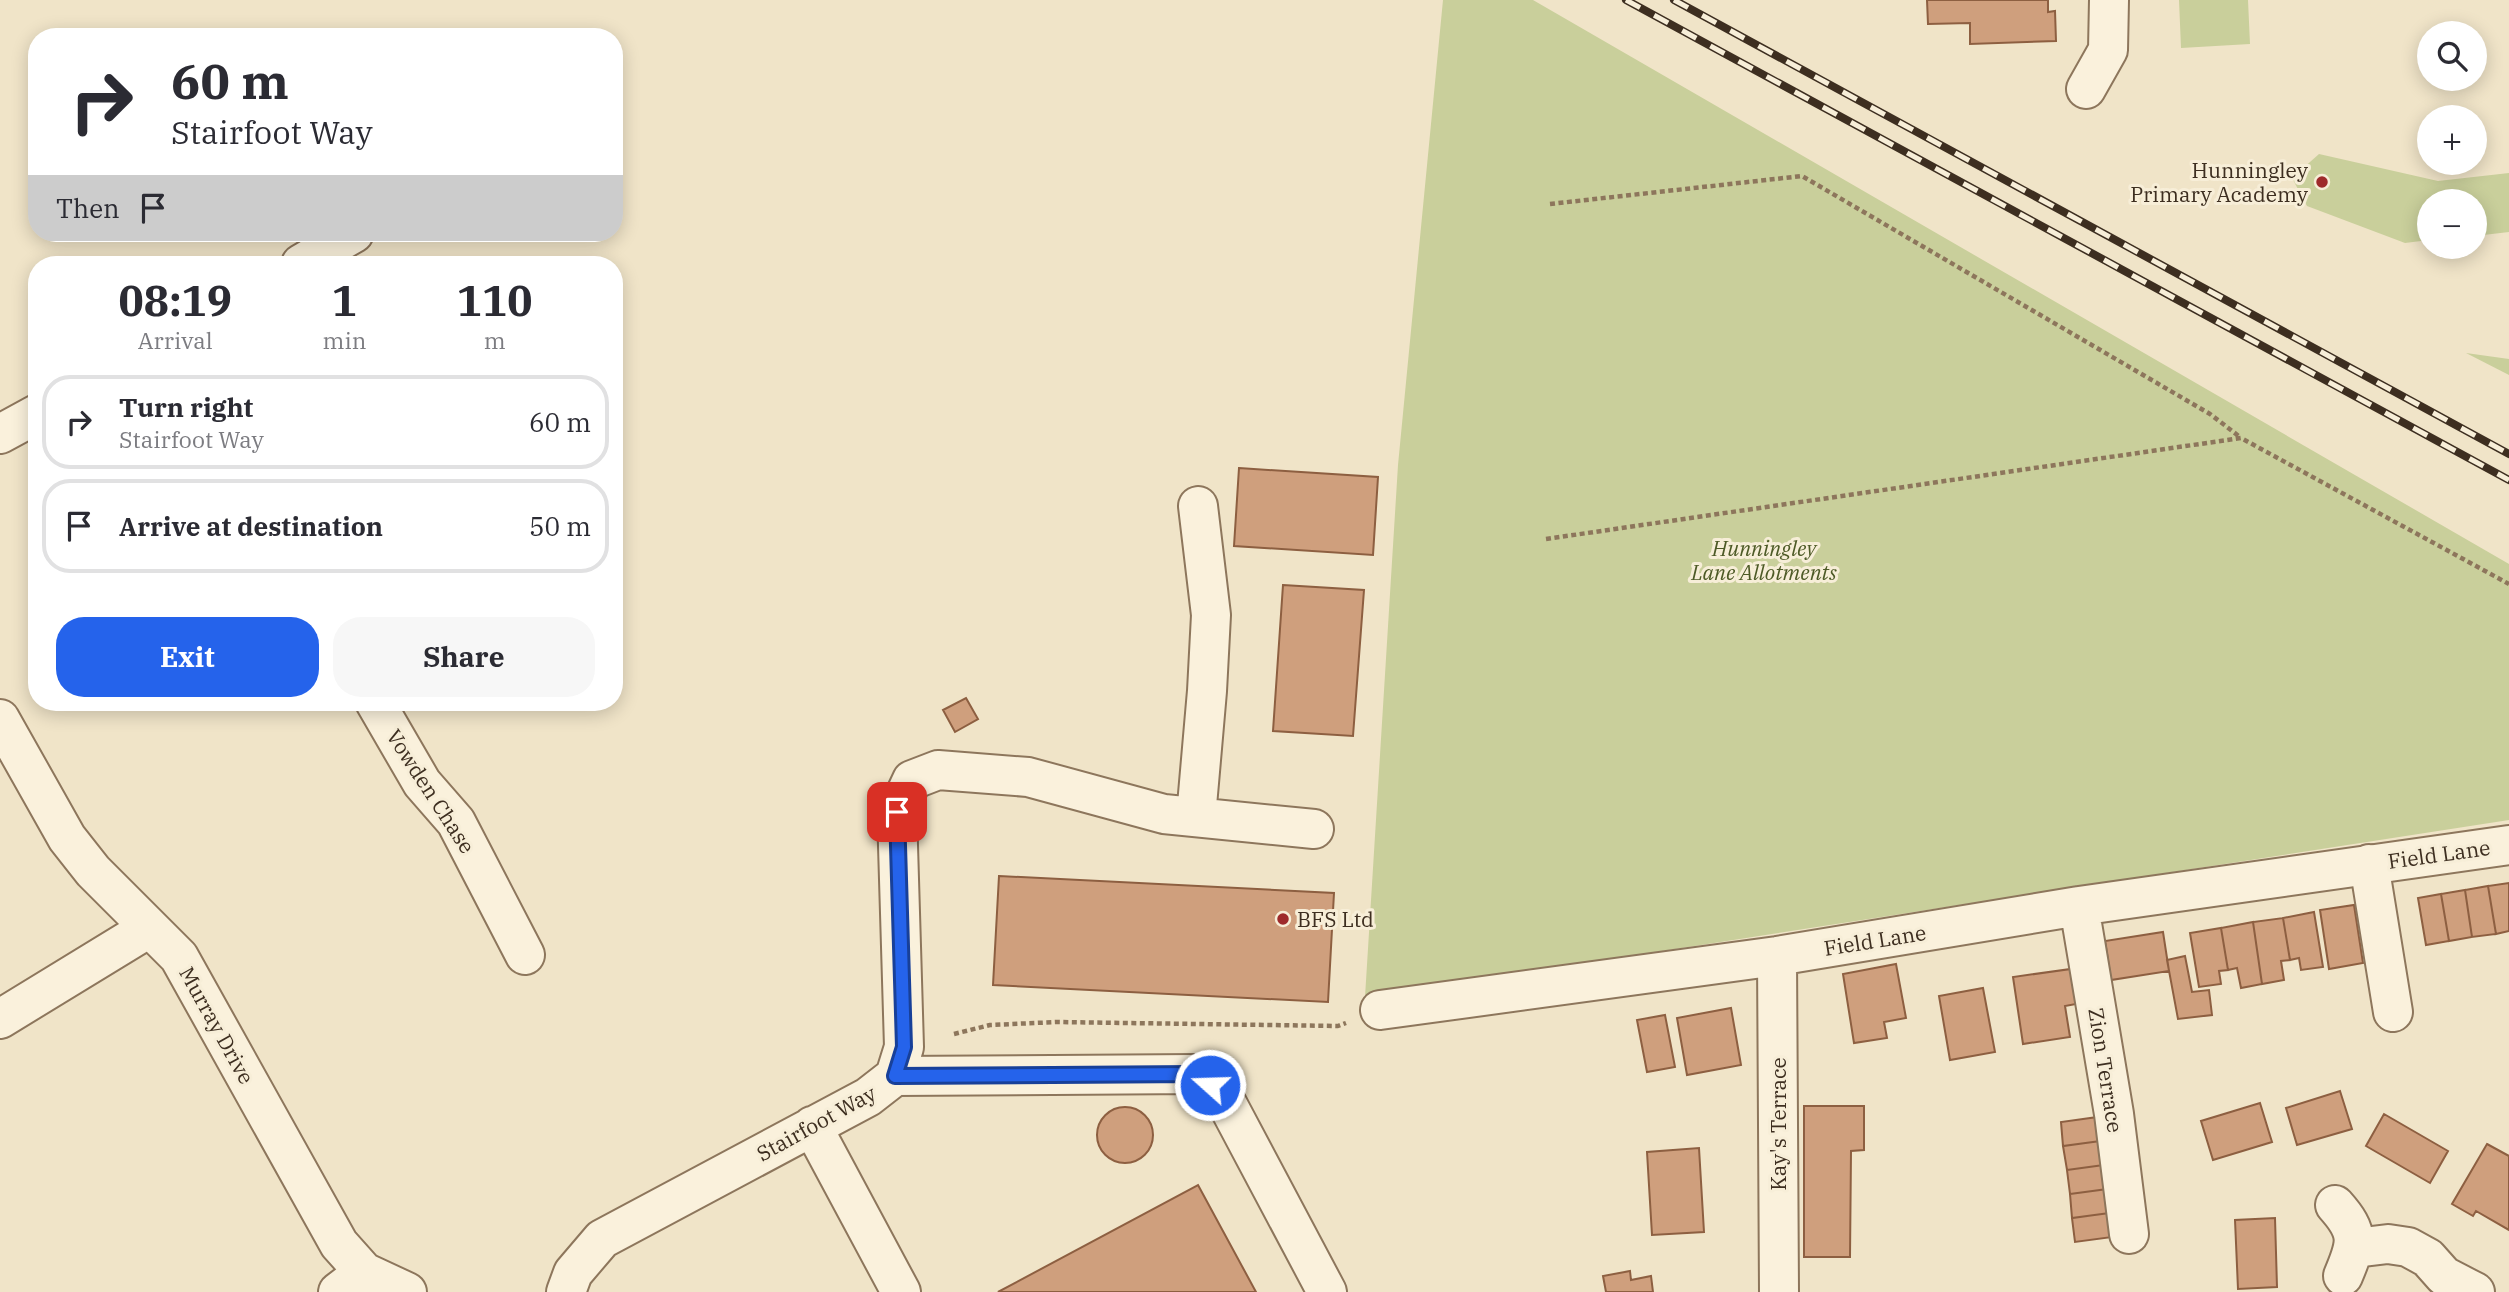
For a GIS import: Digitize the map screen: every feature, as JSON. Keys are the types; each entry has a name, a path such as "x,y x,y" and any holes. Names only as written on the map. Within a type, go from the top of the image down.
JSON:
{"street":[{"path":"2086,89 2108,50 2109,0"},
{"path":"315,256 339,242"},
{"path":"0,434 28,419"},
{"path":"1196,817 1211,615 1198,506"},
{"name":"Vowden Chase","path":"380,711 422,783 456,822 525,955"},
{"name":"Murray Drive","path":"0,719 67,838 93,870 179,957 339,1244 351,1282 407,1292"},
{"path":"1314,829 1164,814 1028,777 938,770 912,780 897,812 899,1062 1197,1074 1223,1096 1327,1292"},
{"name":"Field Lane","path":"1380,1010 1777,956 2079,906 2509,845"},
{"name":"Field Lane","path":"2369,864 2393,1012"},
{"name":"Zion Terrace","path":"2079,906 2114,1114 2129,1234"},
{"path":"0,1019 149,928"},
{"name":"Kay's Terrace","path":"1777,956 1779,1292"},
{"name":"Stairfoot Way","path":"566,1292 573,1273 602,1239 868,1097 899,1062"},
{"path":"812,1126 901,1292"},
{"path":"2335,1205 2350,1222 2349,1262 2388,1244 2408,1247 2428,1258 2444,1276 2475,1292"}],"path":[{"path":"1550,204 1802,176 2210,414 2241,438 2509,584"},
{"path":"1546,539 2241,438"},
{"path":"899,1062 990,1025 1057,1022 1338,1026 1380,1010"}],"green space":[{"name":"Hunningley Lane Allotments","path":"1443,0 1533,0 2509,564 2509,820 1365,997 1398,465"},
{"path":"2179,0 2248,0 2250,44 2181,48"},
{"path":"2319,154 2438,181 2509,173 2509,232 2487,235 2487,189 2417,189 2417,242 2405,243 2307,206 2292,178"},
{"path":"2466,353 2509,359 2509,375"}],"building":[{"path":"1927,0 2048,0 2048,12 2055,11 2056,41 1970,44 1970,23 1928,24"},
{"path":"1239,468 1378,477 1373,555 1234,546"},
{"path":"1283,585 1364,590 1353,736 1273,731"},
{"path":"966,698 978,719 955,732 943,710"},
{"path":"999,876 1334,893 1328,1002 993,985"},
{"path":"2509,883 2509,931 2496,934 2488,886"},
{"path":"2488,886 2496,934 2472,937 2465,890"},
{"path":"2465,890 2472,937 2449,941 2441,894"},
{"path":"2441,894 2449,941 2426,945 2418,898"},
{"path":"2354,905 2363,963 2329,969 2320,910"},
{"path":"2314,912 2323,967 2301,970 2299,958 2290,960 2283,918"},
{"path":"2283,918 2290,960 2281,961 2284,980 2262,984 2253,922"},
{"path":"2253,922 2262,984 2241,988 2237,968 2228,970 2221,928"},
{"path":"2221,928 2228,970 2219,971 2221,984 2199,987 2190,933"},
{"path":"2163,932 2169,971 2111,980 2105,941"},
{"path":"2185,956 2192,992 2209,990 2212,1015 2178,1019 2167,960"},
{"path":"1896,964 1906,1018 1884,1022 1887,1038 1854,1043 1843,974"},
{"path":"2071,969 2076,1004 2065,1006 2070,1037 2023,1044 2013,977"},
{"path":"1983,988 1995,1052 1950,1060 1939,996"},
{"path":"1731,1008 1741,1065 1687,1075 1677,1018"},
{"path":"1665,1015 1675,1067 1647,1072 1637,1020"},
{"path":"2340,1091 2352,1129 2297,1145 2286,1108"},
{"path":"2260,1103 2272,1142 2213,1160 2201,1121"},
{"path":"1804,1106 1864,1106 1864,1150 1851,1151 1850,1257 1804,1257"},
{"path":"1119,1107 1131,1107 1141,1111 1149,1119 1153,1135 1149,1151 1141,1159 1131,1163 1119,1163 1109,1159 1101,1151 1097,1141 1097,1129 1101,1119 1109,1111"},
{"path":"2384,1114 2448,1151 2430,1183 2366,1146"},
{"path":"2105,1116 2108,1140 2063,1146 2061,1122"},
{"path":"2108,1140 2111,1164 2067,1170 2063,1146"},
{"path":"2487,1144 2509,1156 2509,1230 2476,1211 2473,1216 2452,1204"},
{"path":"1699,1148 1704,1232 1652,1235 1647,1152"},
{"path":"2111,1164 2115,1188 2070,1194 2067,1170"},
{"path":"1198,1185 1256,1292 998,1292"},
{"path":"2115,1188 2117,1212 2072,1218 2070,1194"},
{"path":"2117,1212 2120,1236 2075,1242 2072,1218"},
{"path":"2275,1218 2277,1287 2238,1289 2235,1220"},
{"path":"1630,1271 1631,1280 1651,1276 1653,1292 1606,1292 1603,1276"}],"railway":[{"path":"1626,0 2509,480"},
{"path":"1674,0 2509,454"}],"place":[{"name":"Hunningley Primary Academy","path":"2322,182"},
{"name":"BFS Ltd","path":"1283,919"}],"route":[{"path":"897,812 904,1047 895,1076 1197,1074 1210,1085"}]}
